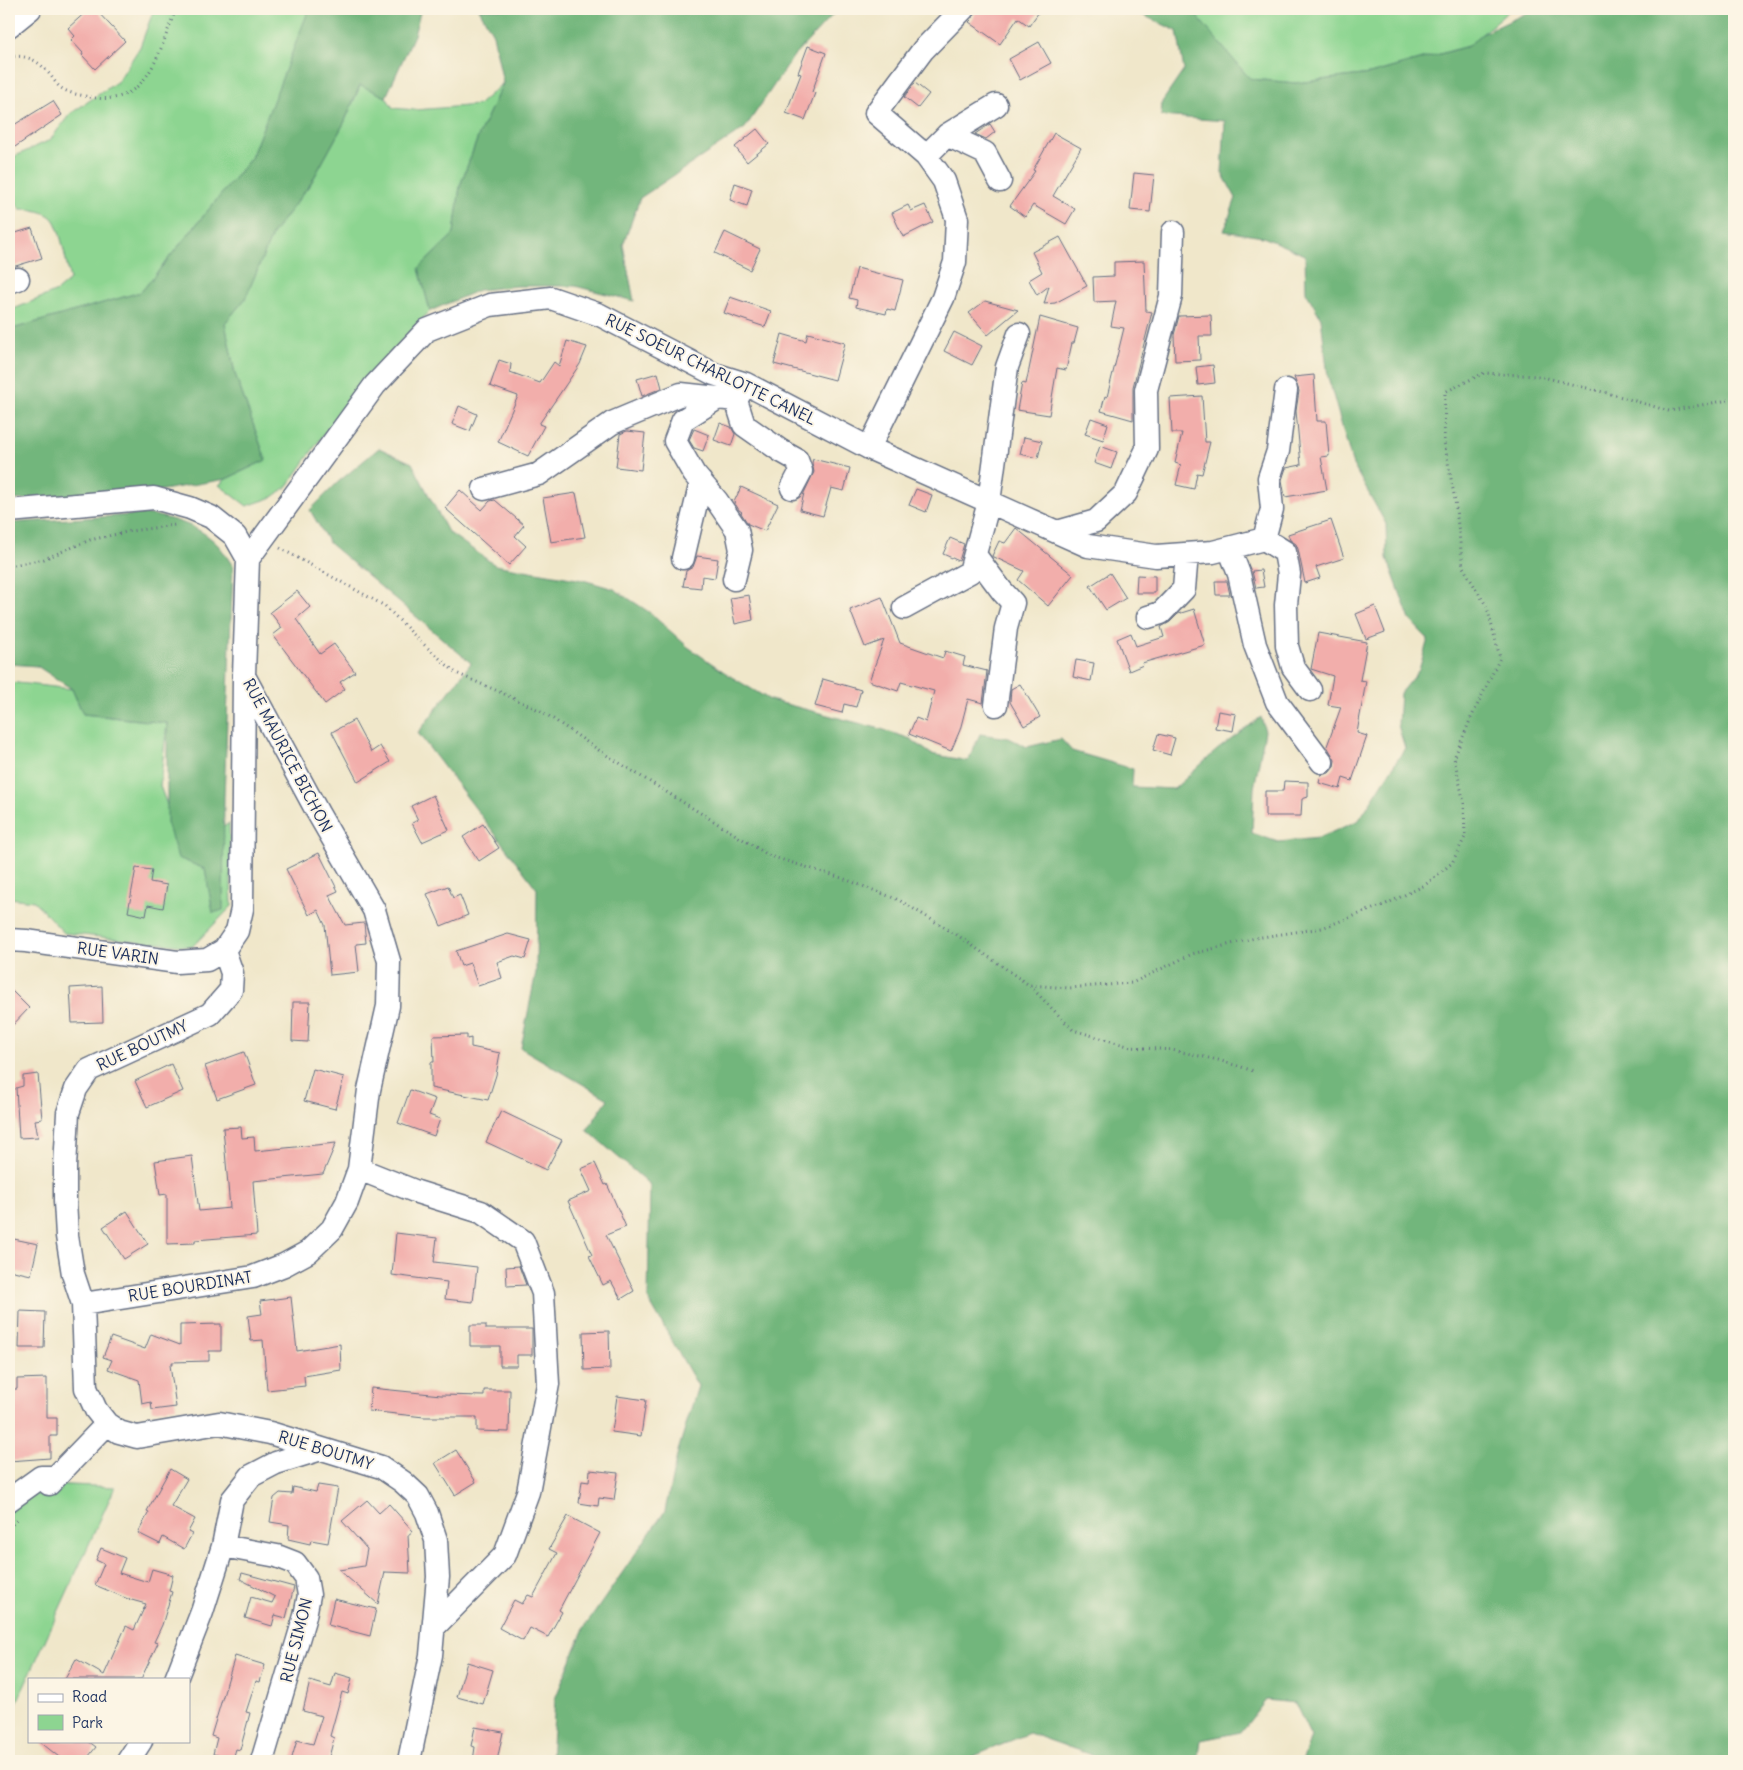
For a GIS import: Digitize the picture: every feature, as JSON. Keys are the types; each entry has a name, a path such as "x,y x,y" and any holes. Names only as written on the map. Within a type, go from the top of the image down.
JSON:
{"street":[{"path":"10,20 30,9"},
{"path":"869,448 943,298 955,262 957,219 944,182 926,156 876,113 923,50 963,9"},
{"path":"926,156 947,135 996,105"},
{"path":"947,135 985,153 1000,181"},
{"path":"1057,532 1096,521 1126,493 1146,449 1146,390 1171,296 1173,232"},
{"name":"RUE SOEUR CHARLOTTE CANEL","path":"248,559 375,385 427,330 490,305 551,298 600,315 714,374 733,394 869,448 1088,546 1156,556 1213,552 1264,539"},
{"path":"904,608 970,572 989,502 1006,367 1019,334"},
{"path":"1286,390 1278,452 1269,478 1272,509 1264,539 1285,552 1289,574 1286,605 1287,646 1293,667 1310,690"},
{"path":"484,489 539,474 612,422 682,394 733,394"},
{"path":"733,394 683,420 675,441 694,474 718,501 737,530 741,550 734,579"},
{"path":"733,394 744,425 797,460 801,471 792,488"},
{"path":"683,558 701,482"},
{"name":"RUE MAURICE BICHON","path":"9,511 154,498 190,508 216,520 236,536 248,559 244,675 318,813 374,910 389,961 388,1006 368,1090 359,1169"},
{"path":"1229,548 1239,574 1255,645 1277,702 1322,762"},
{"path":"1148,617 1161,613 1184,589 1187,554"},
{"path":"975,555 1013,603 1006,628 996,705"},
{"path":"224,950 237,931 242,909 244,675"},
{"name":"RUE VARIN","path":"9,940 26,940 177,962 207,960 224,950"},
{"name":"RUE BOUTMY","path":"224,950 232,973 231,990 210,1014 89,1070 76,1089 68,1113 64,1168 67,1236 73,1274 83,1304 86,1388 96,1410 107,1424 119,1432 137,1437 219,1423 270,1433 381,1467 403,1482 418,1496 427,1513 436,1540 438,1577 431,1655 409,1761"},
{"path":"359,1169 418,1192 481,1212 523,1241 543,1293 548,1384 528,1492 504,1554 434,1627"},
{"name":"RUE BOURDINAT","path":"83,1304 253,1277 284,1265 308,1252 332,1229 347,1202 359,1169"},
{"path":"9,1500 41,1477 52,1480 107,1424"},
{"path":"176,1678 202,1612 223,1546 232,1500 251,1476 276,1463 321,1449"},
{"name":"RUE SIMON","path":"223,1546 277,1556 295,1563 306,1578 309,1595 306,1616 262,1761"},
{"path":"128,1761 140,1742"}],"path":[{"path":"9,57 22,55 42,65 60,88 74,94 99,99 121,98 142,84 158,57 176,9"},
{"path":"1029,985 1069,988 1132,983 1192,954 1254,938 1322,928 1386,904 1424,885 1452,863 1465,837 1464,803 1454,758 1500,658 1487,607 1463,567 1455,500 1444,441 1445,392 1484,372 1539,376 1669,411 1734,399"},
{"path":"9,566 44,559 90,540 131,531 180,524"},
{"path":"264,538 385,606 456,673 543,712 600,751 770,856 842,878 900,900 957,934 1029,985 1073,1030 1131,1047 1172,1050 1218,1060 1254,1071"}],"green space":[{"path":"154,9 309,9 309,12 251,158 141,292 9,330 9,311 57,291 70,280 61,239 53,219 42,212 20,209 9,192 9,159 50,140 70,114 118,81 140,47"},
{"path":"309,9 421,9 414,35 386,97 360,85 344,123 311,183 273,233 245,299 225,323 235,374 266,460 226,479 134,495 9,500 9,330 141,292 251,158"},
{"path":"479,9 838,9 793,57 745,128 640,198 623,245 634,301 575,286 517,286 479,290 430,311 419,268 454,234 460,186 478,137 503,83 493,34"},
{"path":"1130,9 1198,9 1195,14 1250,79 1296,83 1370,74 1468,46 1482,34 1535,9 1734,9 1734,1761 1302,1761 1311,1737 1295,1703 1266,1700 1241,1732 1201,1740 1198,1761 1108,1761 1029,1733 966,1761 551,1761 555,1699 584,1628 665,1511 678,1451 698,1386 648,1299 650,1185 587,1130 608,1099 521,1048 536,972 537,889 418,733 471,663 329,543 310,510 337,483 379,448 412,463 448,532 495,565 583,580 614,589 649,612 688,647 730,676 770,700 881,729 911,739 931,754 968,761 980,734 1009,738 1027,747 1061,739 1072,751 1133,769 1132,787 1174,789 1217,750 1261,717 1265,731 1254,788 1252,833 1278,842 1319,838 1359,820 1405,748 1398,725 1400,693 1419,670 1428,639 1410,620 1387,558 1386,524 1353,465 1328,377 1321,318 1306,292 1305,255 1263,237 1224,231 1236,198 1222,173 1225,121 1161,116 1162,102 1184,70 1177,31"},
{"path":"1198,9 1511,9 1468,46 1370,74 1296,83 1250,79 1207,31 1195,13"},
{"path":"503,83 478,137 460,186 454,234 419,268 430,311 359,386 288,486 273,497 247,506 219,485 226,479 266,460 235,374 225,323 245,299 273,233 311,183 344,123 361,84 386,97 393,108 415,110 478,105"},
{"path":"146,514 175,520 202,532 219,546 233,566 224,797 223,910 213,913 205,869 178,858 167,823 167,723 83,714 72,689 37,666 9,664 9,523"},
{"path":"9,682 72,689 83,714 167,723 160,786 186,856 229,823 232,906 192,947 64,933 34,901 9,898"},
{"path":"49,1484 115,1487 13,1711 9,1714 9,1505"}],"building":[{"path":"89,9 95,9 125,41 95,69 71,40 75,36 68,28"},
{"path":"976,9 1041,9 1029,26 1018,18 1000,44 969,22 973,18"},
{"path":"1039,42 1051,63 1020,80 1009,59"},
{"path":"808,46 826,53 812,92 815,93 805,120 786,113 801,74 798,73"},
{"path":"915,83 929,94 918,108 904,97"},
{"path":"53,101 62,115 9,151 9,128"},
{"path":"990,124 995,132 986,139 975,134"},
{"path":"757,129 769,144 747,162 735,147"},
{"path":"1054,133 1081,148 1053,196 1075,209 1066,224 1033,205 1025,217 1010,206 1035,171 1033,170"},
{"path":"1134,173 1154,175 1150,212 1130,210"},
{"path":"735,183 752,189 747,206 730,200"},
{"path":"908,205 911,211 925,205 933,222 903,237 892,213"},
{"path":"32,228 42,258 9,268 9,235"},
{"path":"725,232 760,249 750,270 715,253"},
{"path":"1060,237 1087,286 1055,303 1044,304 1049,286 1037,295 1029,280 1042,272 1032,252"},
{"path":"1144,261 1146,311 1152,312 1133,387 1133,420 1101,411 1105,396 1107,397 1124,328 1111,326 1116,301 1094,302 1093,277 1114,276 1114,262"},
{"path":"857,268 903,280 895,311 887,309 886,314 856,307 857,300 849,298"},
{"path":"730,297 771,311 765,327 724,313"},
{"path":"985,301 1018,310 988,335 969,313"},
{"path":"1211,315 1212,336 1199,336 1200,360 1175,361 1174,335 1179,316"},
{"path":"1040,317 1078,328 1074,343 1072,343 1066,370 1057,368 1049,415 1017,410 1022,383 1026,384"},
{"path":"954,332 982,346 972,365 944,351"},
{"path":"808,333 845,343 835,380 774,364 782,334 806,341"},
{"path":"567,341 587,347 580,364 539,424 544,426 528,456 498,442 518,396 490,386 499,360 511,364 510,372 540,383 554,362 559,366"},
{"path":"1213,365 1215,383 1198,385 1196,367"},
{"path":"658,373 662,388 642,396 637,379"},
{"path":"1314,375 1317,421 1326,421 1329,456 1321,457 1327,490 1285,497 1282,480 1286,468 1301,465 1296,411 1299,391 1294,377"},
{"path":"1202,396 1205,442 1210,442 1202,474 1197,473 1194,489 1176,485 1181,465 1175,463 1182,433 1172,433 1170,398"},
{"path":"459,406 477,414 470,431 452,424"},
{"path":"1091,418 1108,424 1103,440 1085,434"},
{"path":"720,423 731,427 735,434 731,446 714,440"},
{"path":"694,429 709,435 703,451 694,448 689,440"},
{"path":"627,431 645,433 641,470 616,467 620,434"},
{"path":"1024,437 1042,441 1038,458 1020,454"},
{"path":"1100,446 1117,452 1111,469 1094,463"},
{"path":"813,459 850,468 844,491 831,488 823,516 800,510 804,493 814,472"},
{"path":"741,487 778,504 765,531 748,524 734,502"},
{"path":"916,489 932,495 926,512 909,505"},
{"path":"460,490 482,510 490,501 495,500 524,525 515,536 526,546 509,565 445,508"},
{"path":"576,493 585,537 551,542 543,498"},
{"path":"1331,520 1344,558 1316,567 1320,578 1305,583 1298,549 1296,544 1290,540 1288,534"},
{"path":"1016,528 1073,575 1048,606 1018,580 1024,571 992,556 999,541 1005,543"},
{"path":"950,538 964,544 959,561 943,554"},
{"path":"697,556 718,559 715,578 702,576 701,588 683,586 686,571 693,567"},
{"path":"1261,570 1264,587 1256,588 1252,571"},
{"path":"1110,573 1126,598 1106,610 1090,586"},
{"path":"1137,575 1155,576 1155,593 1136,593"},
{"path":"1215,581 1227,581 1230,595 1216,595"},
{"path":"297,591 310,607 296,619 320,654 334,644 355,672 340,682 345,689 325,704 273,635 282,628 270,612"},
{"path":"749,595 753,620 735,624 730,598"},
{"path":"882,597 900,643 943,658 945,651 965,657 963,665 987,671 983,703 968,699 960,730 951,751 909,734 916,718 926,722 934,691 901,682 898,691 869,681 884,640 865,647 850,610"},
{"path":"1375,606 1385,632 1366,639 1356,614"},
{"path":"1194,609 1205,645 1142,663 1143,665 1129,671 1117,639 1131,633 1136,646 1164,637 1161,627 1178,614"},
{"path":"1318,633 1367,642 1360,680 1366,681 1357,733 1367,736 1352,781 1343,778 1340,789 1319,783 1321,775 1329,773 1334,767 1335,760 1327,746 1341,707 1328,705 1333,676 1311,669"},
{"path":"1076,660 1094,663 1091,681 1073,677"},
{"path":"823,679 861,690 856,707 844,704 842,713 815,706"},
{"path":"1020,684 1040,717 1024,726 1010,702 1011,689"},
{"path":"1218,711 1236,714 1233,731 1215,728"},
{"path":"354,720 371,752 380,746 390,762 358,782 332,732"},
{"path":"1158,734 1175,738 1170,755 1153,750"},
{"path":"1284,781 1308,782 1308,797 1302,799 1301,816 1265,816 1265,791 1283,791"},
{"path":"433,795 449,830 422,842 412,823 418,820 411,806"},
{"path":"483,824 499,848 479,861 463,837"},
{"path":"319,853 338,891 329,895 345,925 364,923 366,943 356,944 359,972 330,975 325,925 318,910 309,915 286,869"},
{"path":"136,868 152,870 150,882 167,885 163,908 148,905 146,916 128,912"},
{"path":"448,886 453,898 460,895 468,915 441,926 427,894"},
{"path":"508,934 531,940 525,959 514,956 497,962 502,978 478,986 470,963 461,966 456,951"},
{"path":"102,986 103,1022 72,1023 70,988"},
{"path":"9,988 29,1008 9,1029"},
{"path":"293,1002 310,1002 308,1042 292,1041"},
{"path":"467,1035 467,1039 471,1038 471,1047 500,1053 496,1075 488,1100 431,1088 431,1062 434,1062 433,1036"},
{"path":"244,1052 256,1085 217,1099 205,1066"},
{"path":"171,1064 183,1091 147,1107 135,1081"},
{"path":"313,1069 344,1077 335,1109 304,1101"},
{"path":"38,1074 42,1119 35,1120 38,1137 19,1138 16,1088 23,1086 23,1076"},
{"path":"410,1090 435,1099 429,1115 440,1119 434,1136 398,1123"},
{"path":"501,1111 562,1140 546,1170 486,1142"},
{"path":"241,1127 242,1138 254,1137 255,1151 336,1143 323,1174 253,1181 257,1235 195,1240 195,1243 167,1244 167,1194 160,1195 155,1161 192,1156 199,1211 230,1208 223,1128"},
{"path":"595,1163 605,1185 607,1184 626,1227 606,1235 634,1291 621,1299 611,1281 603,1285 589,1256 592,1255 568,1201 591,1191 581,1169"},
{"path":"127,1211 148,1244 124,1259 103,1227"},
{"path":"396,1233 437,1238 434,1262 477,1267 473,1302 445,1299 447,1282 392,1275"},
{"path":"9,1238 38,1244 31,1275 9,1270 12,1254 9,1254"},
{"path":"519,1266 526,1285 507,1286 506,1267"},
{"path":"291,1297 297,1351 340,1344 341,1370 304,1376 305,1386 267,1390 263,1340 251,1341 248,1316 262,1314 260,1301"},
{"path":"20,1311 45,1312 44,1348 19,1348"},
{"path":"221,1324 221,1351 209,1351 209,1361 172,1362 173,1365 170,1365 176,1407 152,1410 151,1402 142,1404 139,1380 108,1369 112,1360 103,1357 111,1337 145,1349 151,1334 180,1345 180,1325"},
{"path":"470,1325 486,1325 486,1329 532,1329 532,1355 517,1355 517,1366 500,1366 500,1346 470,1346"},
{"path":"609,1331 610,1369 584,1370 583,1332"},
{"path":"47,1378 47,1418 57,1418 57,1436 50,1436 50,1458 9,1461 9,1389 17,1389 17,1379"},
{"path":"371,1388 441,1395 484,1396 484,1390 510,1390 509,1432 477,1431 477,1417 424,1417 369,1411"},
{"path":"617,1396 646,1400 641,1436 612,1432"},
{"path":"456,1450 476,1482 455,1495 435,1463"},
{"path":"170,1469 187,1479 171,1506 195,1519 188,1532 192,1534 184,1549 163,1537 160,1544 138,1533 149,1512 147,1511"},
{"path":"590,1470 618,1473 614,1500 599,1498 598,1506 579,1503 582,1481 589,1482"},
{"path":"318,1485 338,1488 328,1543 311,1540 310,1544 288,1539 289,1525 270,1522 274,1498 280,1493 292,1494 293,1487 316,1492"},
{"path":"367,1500 379,1513 389,1504 413,1531 408,1535 410,1573 385,1572 378,1604 339,1570 364,1566 367,1549 342,1521"},
{"path":"568,1516 600,1533 559,1610 562,1612 548,1637 530,1628 523,1641 499,1628 514,1600 522,1604 528,1595 533,1597 557,1553 549,1549"},
{"path":"101,1548 125,1558 119,1573 148,1582 152,1569 173,1575 169,1591 172,1592 162,1625 154,1642 158,1643 141,1678 66,1678 76,1659 104,1675 126,1626 134,1630 146,1604 128,1599 95,1585 104,1564 96,1560"},
{"path":"242,1573 294,1587 286,1618 275,1615 272,1626 245,1618 251,1597 272,1603 275,1597 240,1579"},
{"path":"334,1599 376,1609 370,1636 328,1625"},
{"path":"235,1656 265,1665 260,1682 256,1681 246,1712 250,1713 240,1750 236,1749 233,1759 213,1754 217,1738 211,1736"},
{"path":"467,1662 493,1670 483,1704 457,1697"},
{"path":"335,1673 352,1678 348,1694 342,1692 330,1736 334,1738 328,1761 291,1761 297,1740 313,1744 322,1716 303,1711 310,1681 331,1687"},
{"path":"475,1727 503,1732 497,1761 473,1761 475,1747 471,1746"},
{"path":"40,1742 89,1742 96,1747 85,1761 64,1761"}]}
